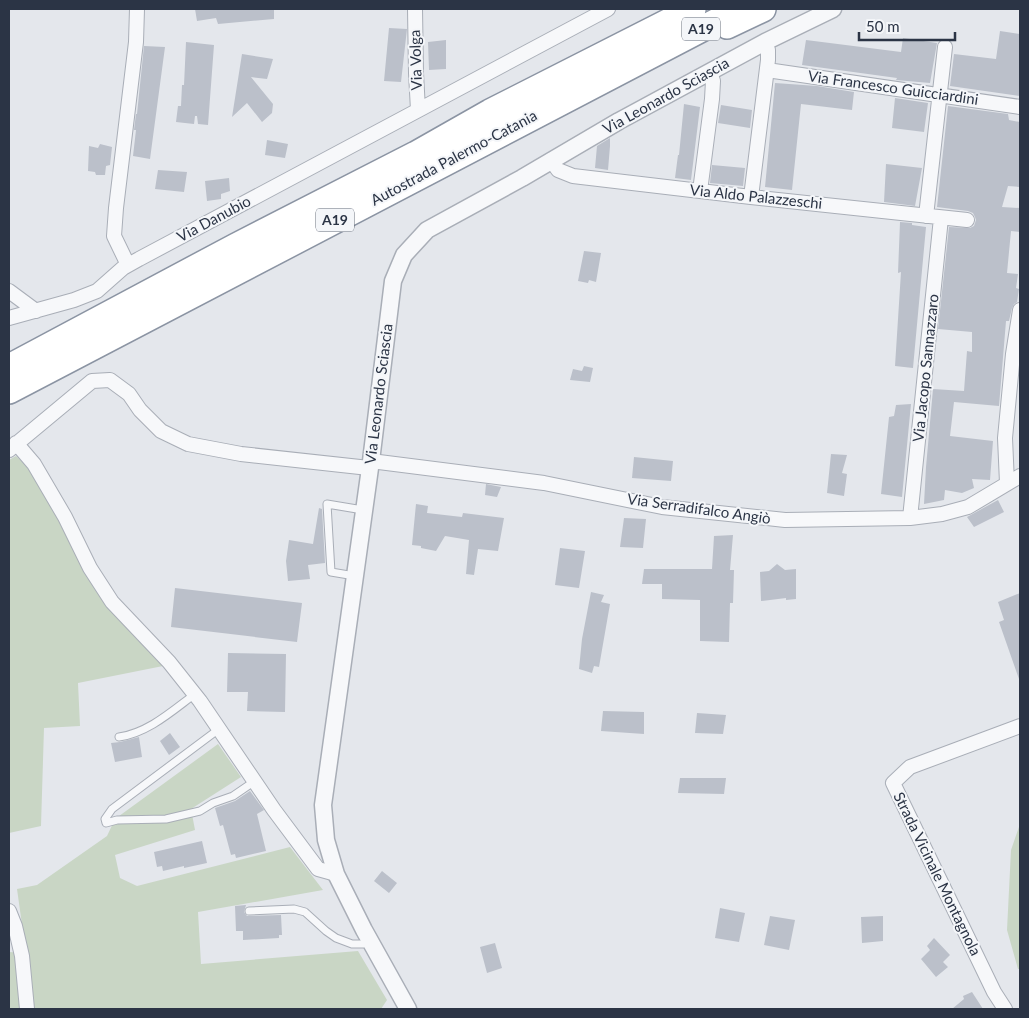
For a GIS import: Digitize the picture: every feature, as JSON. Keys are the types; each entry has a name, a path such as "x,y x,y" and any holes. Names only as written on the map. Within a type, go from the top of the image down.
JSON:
{"highway":[{"path":"530,92 615,41 677,9"},
{"name":"Autostrada Palermo-Catania","path":"9,367 236,246 416,154 490,112 693,9"},
{"name":"Autostrada Palermo-Catania","path":"9,391 740,9"},
{"path":"670,45 730,25 763,9"}],"street":[{"path":"128,265 114,236 136,42 137,9"},
{"name":"Via Volga","path":"415,9 418,110"},
{"name":"Via Danubio","path":"9,318 74,300 96,291 128,265 608,9"},
{"name":"Via Leonardo Sciascia","path":"408,1009 369,940 336,874 326,840 323,805 364,510 393,281 404,256 427,230 619,120 765,42 833,9"},
{"path":"751,197 767,70 768,50 765,42"},
{"path":"926,216 945,48"},
{"name":"Via Francesco Guicciardini","path":"767,70 1020,107"},
{"path":"700,191 712,99 713,81 710,72"},
{"name":"Via Aldo Palazzeschi","path":"551,160 558,170 573,176 967,220"},
{"name":"Via Jacopo Sannazzaro","path":"910,518 941,218"},
{"path":"9,291 36,311"},
{"path":"1007,483 1006,438 1016,364 1020,310"},
{"name":"Via Serradifalco Angiò","path":"13,447 92,381 110,380 129,394 140,410 161,431 188,444 241,454 370,464 544,483 662,507 766,518 785,520 910,518 942,514 968,507 1020,476"},
{"path":"13,447 34,464 65,516 90,568 112,602 169,662 195,694 254,781 318,869 336,874"},
{"name":"Strada Vicinale Montagnola","path":"1005,1009 990,984 893,783 910,767 1020,726"},
{"path":"9,911 15,926 22,956 27,1009"}],"lane":[{"path":"355,576 331,572 327,504 364,510"},
{"path":"119,737 147,728 195,694"},
{"path":"219,729 112,809 105,819 106,823 117,820 166,819 200,810 233,796 254,781"},
{"path":"250,911 294,909 305,912 326,932 336,938 352,944 362,944 369,940"}],"green space":[{"path":"16,456 26,465 63,520 110,604 163,666 78,683 80,726 44,728 41,826 9,833 9,460"},
{"path":"218,744 241,777 191,809 195,830 115,855 120,878 137,886 290,847 323,890 198,912 201,964 358,951 387,1000 381,1009 9,1009 9,952 26,953 17,889 37,885 107,836 115,819"},
{"path":"1020,824 1020,969 1018,969 1007,930 1011,850"}],"building":[{"path":"195,9 274,9 274,19 218,24 216,18 197,21"},
{"path":"389,28 407,29 401,82 384,81"},
{"path":"1000,31 1020,34 1020,96 950,86 954,54 996,59"},
{"path":"903,38 937,43 930,83 896,80 897,78 802,65 806,40 901,52"},
{"path":"446,40 446,69 429,70 428,42"},
{"path":"186,42 214,45 208,125 198,124 197,116 195,116 194,124 176,122 178,106 181,106 182,85 184,85"},
{"path":"144,46 165,47 150,159 133,156 136,130 134,130"},
{"path":"242,54 273,59 267,79 251,77 273,104 272,113 262,122 247,103 232,117"},
{"path":"775,83 817,86 854,92 852,110 801,104 792,190 765,187"},
{"path":"895,98 928,103 924,132 892,128"},
{"path":"684,104 700,107 691,180 675,178"},
{"path":"721,105 752,110 750,128 718,123"},
{"path":"948,106 1008,114 1009,120 1020,122 1020,187 1008,186 1002,207 1020,208 1020,232 1011,231 1007,273 1018,274 1016,288 1019,289 1017,302 1012,308 1009,321 1006,321 999,406 954,402 950,436 993,441 990,480 972,479 974,488 962,493 945,490 944,500 924,504 933,389 964,391 967,351 972,352 972,332 938,329 949,227 970,228 974,226 976,220 973,213 968,211 937,207"},
{"path":"610,138 608,170 595,168 597,146"},
{"path":"267,140 288,144 285,158 265,155"},
{"path":"100,144 112,147 110,165 106,166 105,175 96,175 95,172 88,171 89,146 98,148"},
{"path":"886,164 922,168 915,206 884,202"},
{"path":"712,165 745,168 743,186 710,183"},
{"path":"158,170 187,172 184,192 155,189"},
{"path":"229,178 230,191 221,194 221,199 207,201 205,181"},
{"path":"900,222 926,227 913,368 895,366 901,272 898,273"},
{"path":"584,251 601,253 596,282 589,280 588,283 578,281"},
{"path":"584,366 593,368 590,382 570,380 573,369 582,371"},
{"path":"911,404 902,497 881,494 889,417 894,416 896,405"},
{"path":"831,454 847,455 842,473 847,474 844,496 827,493"},
{"path":"634,457 673,461 671,481 632,478"},
{"path":"486,484 501,487 497,497 485,495"},
{"path":"998,500 1004,512 974,527 967,517"},
{"path":"416,504 428,506 427,513 462,517 463,513 504,518 498,551 478,549 474,575 466,574 469,540 445,536 436,551 412,545"},
{"path":"319,508 322,509 325,563 308,565 310,579 288,581 286,561 289,540 313,544"},
{"path":"624,518 646,519 643,548 620,547"},
{"path":"733,535 730,570 734,570 733,603 730,603 729,642 700,641 700,600 662,599 662,584 642,584 644,569 712,569 714,536"},
{"path":"560,548 585,551 579,588 555,585"},
{"path":"777,564 785,570 796,569 796,599 786,600 786,598 761,601 760,572 769,571"},
{"path":"175,588 302,603 297,642 171,627"},
{"path":"591,592 604,595 601,602 610,604 599,667 594,666 592,673 579,669 582,639"},
{"path":"1020,593 1019,679 999,622 1004,620 998,602"},
{"path":"228,653 286,654 285,712 247,711 248,692 227,692"},
{"path":"603,711 644,712 644,734 601,731"},
{"path":"697,713 726,715 723,734 695,733"},
{"path":"170,733 180,747 169,755 160,741"},
{"path":"139,737 142,757 115,762 111,743"},
{"path":"680,778 726,778 724,794 678,793"},
{"path":"250,791 264,810 257,814 266,851 236,858 235,854 231,855 223,825 220,826 215,808 235,801"},
{"path":"202,841 207,863 163,871 162,866 157,867 154,852"},
{"path":"382,871 397,883 389,893 374,881"},
{"path":"246,905 244,912 247,916 281,915 282,935 279,935 279,938 243,940 243,931 236,931 235,906"},
{"path":"720,908 745,913 739,942 715,938"},
{"path":"770,916 795,920 789,950 764,945"},
{"path":"883,916 883,941 862,943 861,917"},
{"path":"934,938 950,955 943,962 948,967 936,977 921,959 930,950 927,946"},
{"path":"495,943 502,968 487,973 480,947"},
{"path":"972,992 983,1009 952,1009 964,999 963,996"}]}
